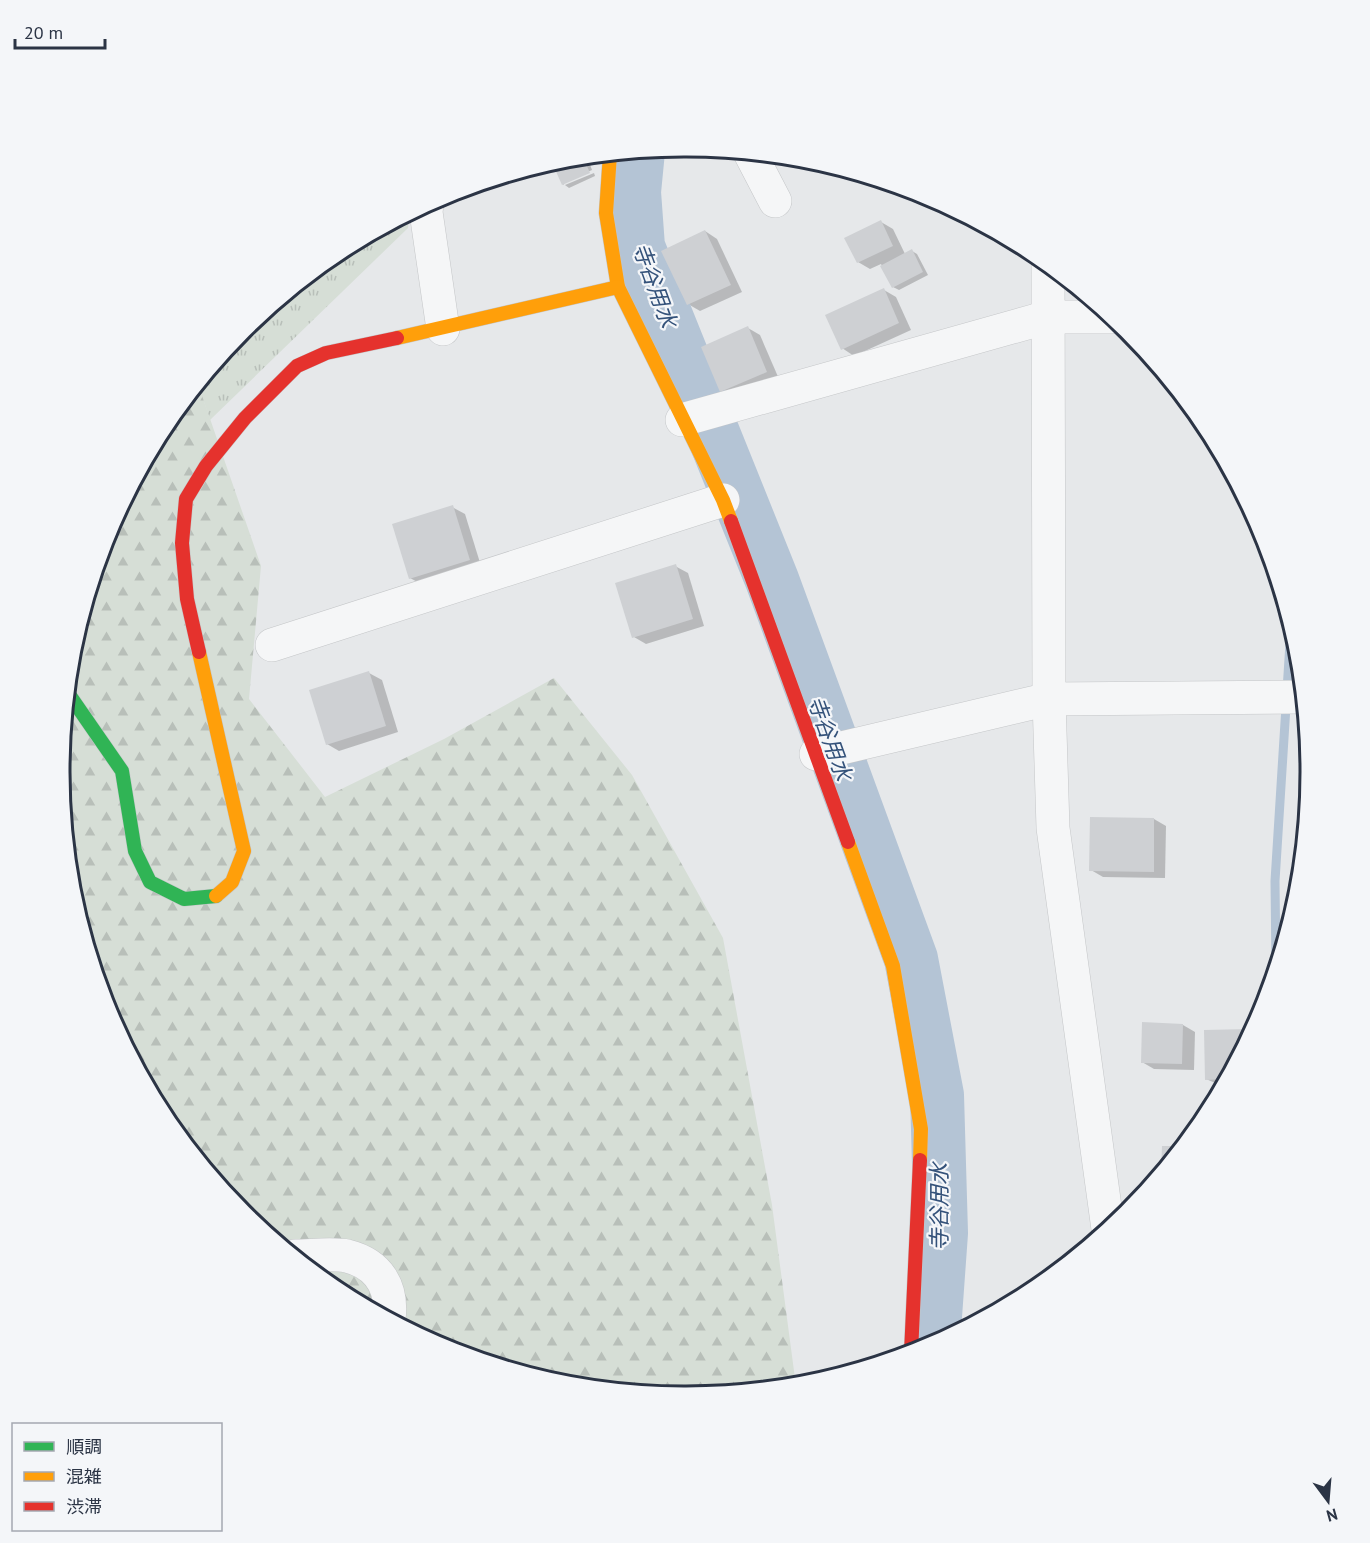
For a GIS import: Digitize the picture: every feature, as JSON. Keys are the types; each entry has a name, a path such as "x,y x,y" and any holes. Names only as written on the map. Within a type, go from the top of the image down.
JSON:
{"street":[{"path":"754,161 775,201"},
{"path":"609,162 606,213 618,287 723,500 892,966 921,1129 911,1342"},
{"path":"426,214 443,329"},
{"path":"1048,276 1049,699 1053,828 1108,1217"},
{"path":"75,703 122,771 135,850 150,882 184,899 217,896 232,882 244,851 187,599 182,543 186,499 206,466 245,418 297,366 326,353 443,329 618,287"},
{"path":"682,420 1048,317 1099,317"},
{"path":"272,645 723,500"},
{"path":"816,754 1049,699 1295,697"},
{"path":"307,1256 346,1256 375,1268 386,1286 391,1303 390,1311"}],"green space":[{"path":"409,222 408,228 210,420 201,392 250,337 311,284 378,239"},
{"path":"201,392 261,566 249,699 325,797 444,739 554,678 632,775 723,938 772,1205 795,1376 725,1385 645,1385 605,1381 526,1365 487,1353 413,1323 378,1304 311,1259 280,1234 250,1206 197,1146 153,1079 117,1007 103,969 82,891 72,812 70,771 76,691 82,652 103,574 117,536 153,464"}],"building":[{"path":"587,165 590,173 562,185 556,171"},
{"path":"881,220 893,246 857,263 844,238"},
{"path":"705,230 731,285 687,305 661,251"},
{"path":"912,249 923,272 892,288 880,266"},
{"path":"884,288 899,323 841,350 825,315"},
{"path":"748,326 767,372 720,392 701,347"},
{"path":"453,505 470,560 409,579 392,524"},
{"path":"676,564 693,619 632,638 615,583"},
{"path":"369,671 386,726 326,745 309,690"},
{"path":"1090,817 1154,818 1154,872 1089,871"},
{"path":"1142,1022 1183,1024 1182,1064 1141,1063"},
{"path":"1243,1029 1217,1079 1205,1080 1204,1030"},
{"path":"1162,1146 1173,1146 1161,1160"}],"waterway":[{"name":"寺谷用水","path":"637,159 634,192 638,247 772,580 911,959 937,1095 941,1233 934,1333"},
{"path":"1276,941 1275,881 1289,659"}],"traffic: fast":[{"path":"75,703 122,771 135,851 150,882 184,899 216,896"}],"traffic: slow":[{"path":"609,162 606,213 618,287 723,500 731,521"},
{"path":"397,338 618,287"},
{"path":"199,652 244,851 232,882 216,896"},
{"path":"848,842 893,966 921,1129 920,1160"}],"traffic: jam":[{"path":"199,652 187,599 182,543 186,499 206,466 245,418 297,366 326,353 397,338"},
{"path":"731,521 848,842"},
{"path":"912,1342 920,1160"}]}
